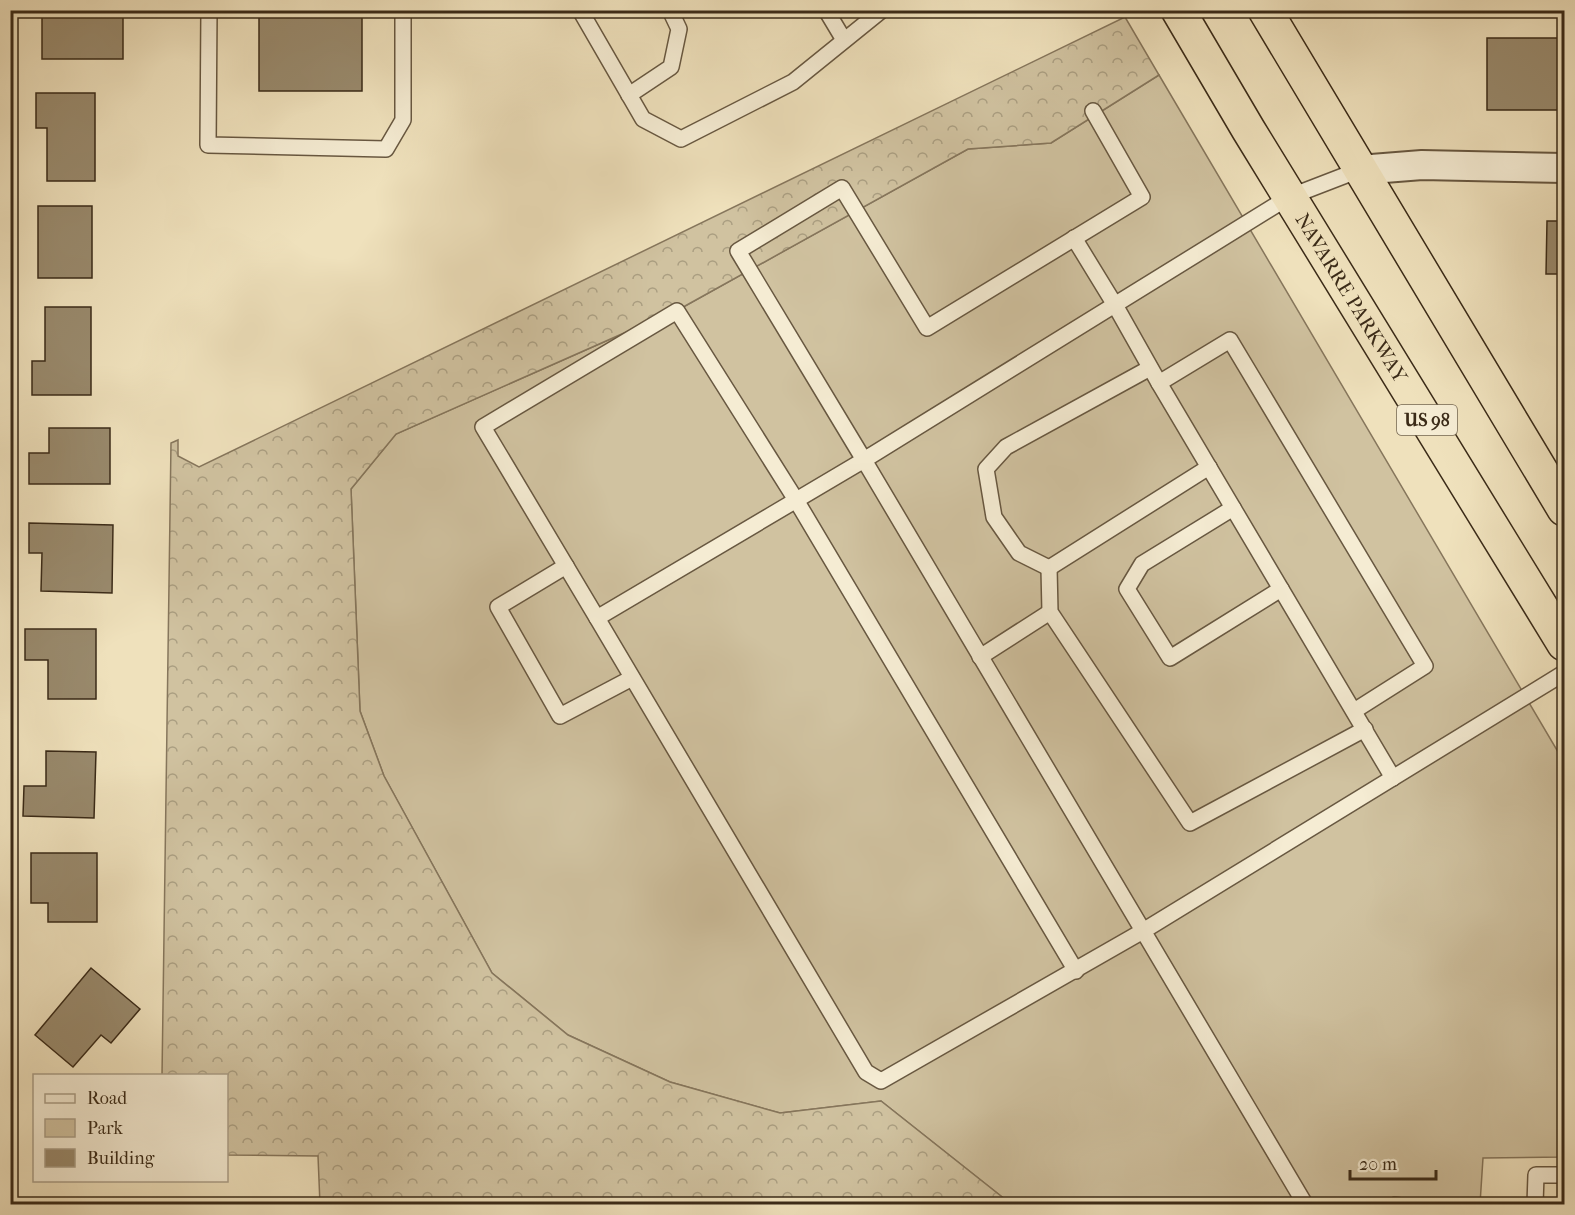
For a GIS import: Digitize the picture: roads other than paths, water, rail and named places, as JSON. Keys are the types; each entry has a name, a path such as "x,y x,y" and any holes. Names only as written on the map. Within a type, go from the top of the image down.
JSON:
{"highway":[{"name":"NAVARRE PARKWAY","path":"1178,10 1289,197 1564,644"},
{"path":"1265,10 1564,509"}],"street":[{"path":"1359,170 1422,165 1564,168"}],"lane":[{"path":"209,10 208,145 386,149 404,120 403,10"},
{"path":"580,10 643,119 681,139 793,82 882,10"},
{"path":"629,95 671,67 679,29 670,10"},
{"path":"826,10 844,40"},
{"path":"1093,111 1142,197 927,328 842,188 738,251 1305,1204"},
{"path":"597,618 864,460 1289,197 1359,170"},
{"path":"1074,238 1393,778"},
{"path":"1076,970 796,500 676,311 483,427 866,1072 881,1081 1143,932 1564,673"},
{"path":"1159,384 1230,340 1425,666 1354,711"},
{"path":"1049,568 1019,553 994,517 986,470 1006,447 1150,368"},
{"path":"1049,568 1209,467"},
{"path":"1233,508 1142,564 1127,589 1170,658 1281,589"},
{"path":"566,566 498,607 560,716 632,678"},
{"path":"1049,568 1050,612 1190,823 1365,729"},
{"path":"980,657 1050,612"},
{"path":"1535,1204 1536,1175 1564,1175"}]}
